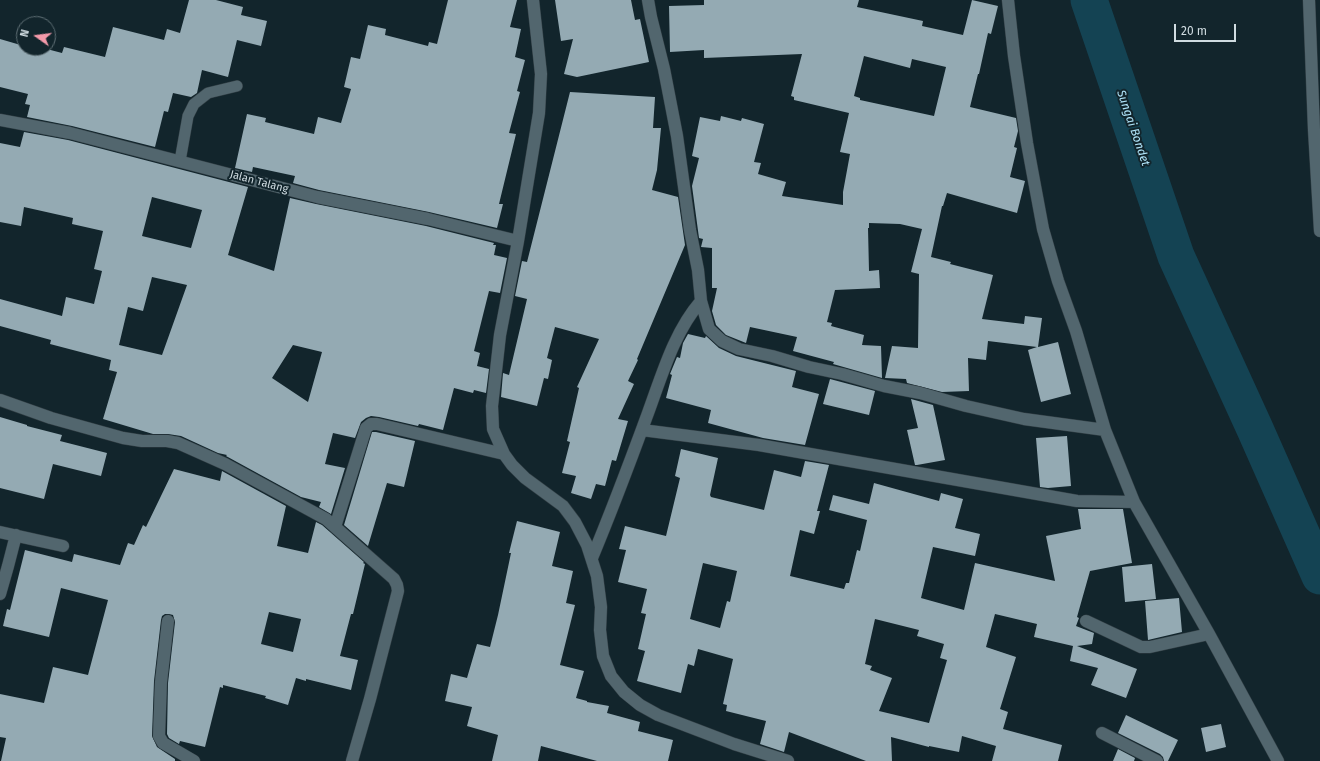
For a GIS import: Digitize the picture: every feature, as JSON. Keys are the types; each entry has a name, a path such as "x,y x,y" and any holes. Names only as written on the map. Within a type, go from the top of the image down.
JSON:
{"street":[{"path":"533,0 541,74 540,113 500,335 492,406 493,429 504,454 525,478 563,506 575,522 584,539 592,558 597,576 601,607 600,630 603,656 611,676 624,692 640,705 658,715 734,744 788,761"},
{"path":"648,0 664,69 677,136 690,230 698,270 701,301 709,329 722,341 739,350 772,356 884,386 920,393 966,406 1024,419 1105,430"},
{"path":"1008,0 1014,56 1043,229 1058,281 1076,331 1105,430 1134,502 1209,634 1275,760"},
{"path":"1309,0 1320,231"},
{"name":"Jalan Talang","path":"0,120 70,133 317,197 518,240"},
{"path":"592,558 613,509 673,348 691,313 701,301"},
{"path":"0,400 51,418 124,438 142,441 178,443 225,464 326,519 394,579 398,591 352,761"},
{"path":"335,527 366,428 371,424 377,424 504,454"},
{"path":"642,430 759,445 1077,501 1134,502"},
{"path":"0,532 63,546"},
{"path":"0,594 16,535"},
{"path":"168,621 161,682 159,736 163,743 194,761"},
{"path":"1086,621 1142,647 1150,647 1209,634"},
{"path":"1102,733 1157,761"}],"lane":[{"path":"180,161 188,116 194,104 208,93 237,86"}],"building":[{"path":"189,0 216,0 243,7 241,15 267,21 261,46 237,40 228,77 202,70 197,93 191,97 173,93 168,112 164,111 155,147 72,126 27,117 30,105 25,104 28,94 0,87 0,39 16,44 16,56 56,56 56,51 62,53 64,47 105,57 113,27 164,40 167,29 180,33"},
{"path":"448,0 517,0 510,27 521,29 515,57 525,60 517,91 520,92 509,133 516,134 499,204 503,204 497,228 429,212 319,190 293,183 295,176 253,167 252,172 235,168 247,114 266,118 265,122 314,134 318,117 341,123 351,89 344,87 351,57 360,59 368,25 386,29 385,35 428,46 429,42 437,44"},
{"path":"555,0 631,0 635,20 640,19 649,62 577,77 564,74 573,39 561,41"},
{"path":"704,0 859,0 857,7 923,21 922,26 963,35 972,0 998,6 991,34 988,33 970,107 1016,118 1018,131 1014,147 1017,148 1010,177 1025,181 1017,213 947,193 942,206 931,257 951,262 950,264 993,275 982,319 1024,324 1025,316 1042,318 1038,347 1058,342 1071,394 1041,402 1028,350 1037,347 988,341 986,360 968,358 969,391 942,392 907,383 906,379 885,378 892,346 918,348 919,274 911,272 922,229 900,224 869,223 869,271 879,270 880,288 835,290 827,322 832,323 831,326 864,335 862,345 881,346 882,378 833,364 834,362 793,351 797,337 750,327 746,343 726,335 716,325 712,311 717,288 712,288 712,248 701,247 703,239 699,238 692,186 699,158 692,156 700,117 720,121 721,116 741,121 742,118 764,124 754,162 761,163 758,174 786,182 782,196 843,205 843,192 850,154 840,152 849,113 794,100 794,97 791,96 802,54 704,58 704,50 670,52 669,6 704,5","holes":["864,56 910,68 912,59 946,67 934,116 860,100 860,98 854,96"]},
{"path":"570,92 655,97 653,128 661,128 657,170 652,190 678,197 685,245 628,381 634,384 618,419 628,421 616,461 612,460 605,486 596,484 591,499 571,493 576,476 562,473 570,442 567,441 579,388 577,387 599,339 555,327 547,358 552,360 548,379 544,378 537,406 501,397 503,373 509,375 527,299 515,296 522,261 527,262"},
{"path":"24,132 68,140 248,187 228,255 274,271 290,198 426,226 494,243 493,245 496,245 494,255 507,258 500,293 489,291 474,351 480,353 477,366 489,369 486,393 474,390 473,393 454,388 443,430 419,424 418,426 371,416 361,422 355,438 333,433 325,464 345,468 331,514 319,507 321,502 301,497 226,456 227,455 218,453 181,436 153,434 103,419 117,372 109,370 111,360 50,344 51,340 0,326 0,299 62,316 66,297 94,304 102,271 94,269 103,231 72,224 73,218 24,207 21,226 0,222 0,143 20,147","holes":["152,197 202,210 191,248 142,236","152,277 187,285 162,355 119,345 128,307 143,311","293,345 322,352 308,402 272,378"]},
{"path":"688,334 705,338 706,336 719,348 736,356 796,371 792,387 819,394 805,445 763,438 708,423 711,410 666,398 672,375 670,374 677,357 680,358 683,343"},
{"path":"830,379 875,391 869,415 823,404"},
{"path":"911,399 933,405 945,460 915,465 907,430 918,428"},
{"path":"0,417 62,435 60,441 107,453 101,476 53,464 44,499 0,488"},
{"path":"372,432 415,441 404,487 387,483 368,546 344,525"},
{"path":"1067,436 1071,486 1048,488 1040,487 1036,438"},
{"path":"681,449 718,458 710,495 711,497 764,510 774,470 801,477 805,461 829,465 817,511 820,511 814,534 800,530 790,576 844,589 846,583 849,583 857,550 860,551 867,520 829,510 833,495 869,504 874,483 939,501 941,493 963,499 955,528 980,534 975,556 933,547 921,598 964,610 975,563 1055,581 1046,536 1081,529 1078,509 1123,509 1132,563 1090,571 1077,617 1079,618 1076,626 1094,633 1092,644 1077,646 1137,669 1126,698 1091,685 1098,668 1070,661 1073,646 1034,637 1037,624 995,614 986,647 1016,657 1000,709 1008,712 1003,729 1062,745 1058,761 992,761 996,746 962,736 959,752 929,747 891,737 892,761 866,761 789,732 784,752 760,744 766,721 726,711 727,705 723,704 733,659 698,649 694,666 688,664 681,693 637,681 645,651 638,649 646,614 641,613 647,589 618,582 626,550 619,549 625,526 666,536 680,478 675,476","holes":["703,563 737,571 730,602 727,601 720,628 690,619","875,619 919,630 917,636 944,644 940,658 947,660 929,723 879,711 892,678 870,670 872,666 865,664"]},
{"path":"174,469 220,481 222,471 286,506 277,546 308,553 316,522 322,525 365,564 353,614 351,614 340,656 358,660 351,690 296,678 288,705 265,698 266,696 223,685 223,688 220,687 205,747 180,741 179,744 169,738 167,734 168,683 175,622 173,615 165,614 162,616 161,620 154,681 152,736 157,747 175,759 175,761 1,761 6,738 0,737 0,694 44,703 53,667 88,675 108,600 61,588 49,637 3,626 7,609 10,610 25,550 72,562 74,554 120,565 128,543 134,545 143,525 146,527","holes":["269,612 301,619 293,652 261,644"]},
{"path":"517,521 560,532 552,566 573,571 566,603 575,605 560,665 584,671 576,698 587,702 609,706 607,713 640,722 638,731 673,740 668,761 597,761 541,746 538,761 492,761 498,735 467,726 472,707 445,701 451,674 467,678 477,644 490,647"},
{"path":"1152,564 1156,599 1125,602 1122,567"},
{"path":"1179,598 1182,632 1148,640 1145,601"},
{"path":"1126,715 1178,740 1168,761 1164,761 1160,754 1118,733"},
{"path":"1221,724 1226,747 1206,752 1201,728"},
{"path":"1118,749 1135,758 1134,761 1113,761"}],"waterway":[{"name":"Sungai Bondet","path":"1089,0 1176,256 1320,576"}]}
